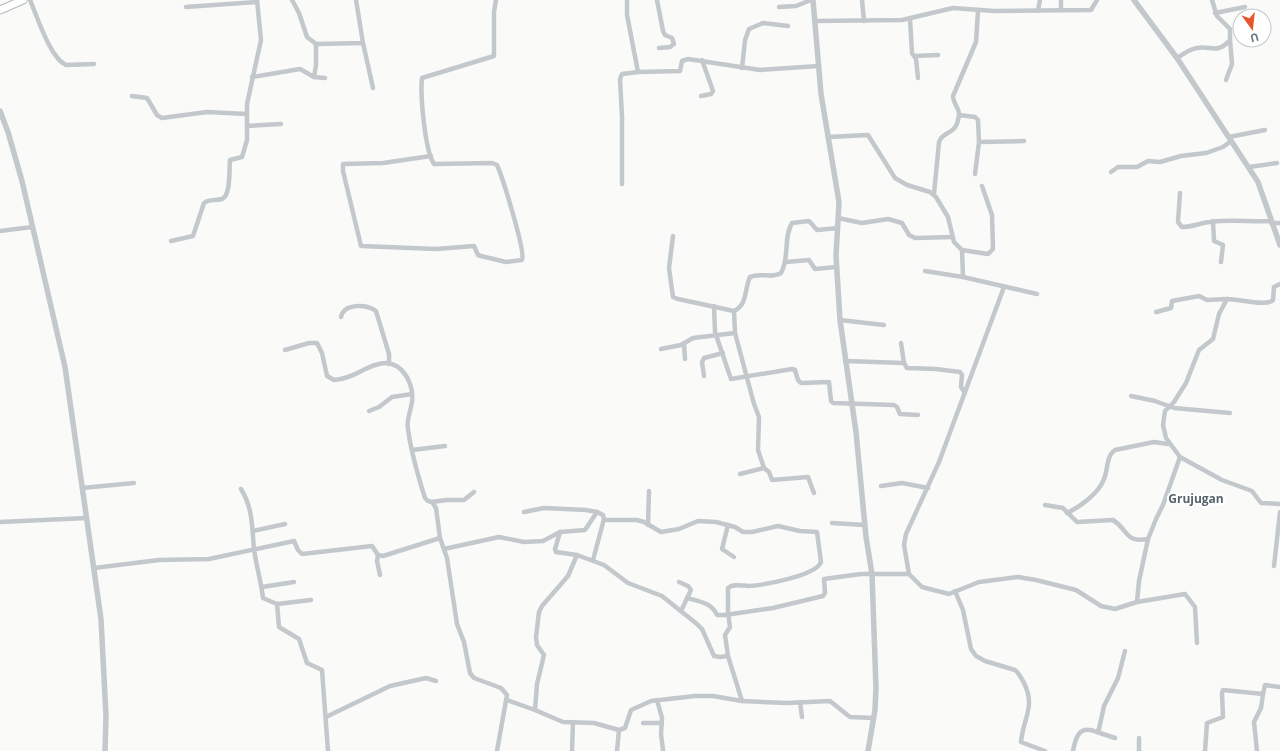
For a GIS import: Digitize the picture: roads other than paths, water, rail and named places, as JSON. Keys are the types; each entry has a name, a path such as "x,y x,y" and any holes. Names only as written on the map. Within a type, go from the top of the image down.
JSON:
{"highway":[{"path":"0,10 23,0"}],"street":[{"path":"30,0 48,42 62,63 66,65 94,64"},
{"path":"292,0 300,13 307,37 316,44 363,43"},
{"path":"356,0 363,43 373,88"},
{"path":"431,156 383,163 343,164 361,246 436,249 474,246 478,255 481,256 506,262 522,260 524,254 497,165 492,163 437,164 433,162 425,129 421,79 494,56 494,12 496,0"},
{"path":"627,0 627,15 638,72"},
{"path":"657,0 663,31 665,35 672,38 674,44 670,47 659,48"},
{"path":"779,7 796,6 812,0 828,137 837,187 838,228 836,267 840,320 856,432 865,525 872,574 876,688 874,718 868,751"},
{"path":"862,0 864,20"},
{"path":"1038,10 1040,0"},
{"path":"1061,0 1061,9"},
{"path":"815,21 910,19 953,8 979,11 1061,9 1092,10 1097,0"},
{"path":"1212,0 1215,13 1230,29 1232,64 1226,80"},
{"path":"172,241 192,238 204,203 210,200 222,199 226,195 229,184 230,160 244,155 246,149 247,104 261,40 257,1 186,6"},
{"path":"1136,1 1177,58 1249,167 1260,186 1280,245"},
{"path":"1215,13 1245,7"},
{"path":"979,11 976,42 953,96 959,115 955,130 942,137 939,142 934,194 948,217 952,237 956,246 962,250 988,254 993,249 992,215 982,186"},
{"path":"910,19 912,53 914,56 918,78"},
{"path":"742,68 745,40 749,29 757,24 769,23 788,26"},
{"path":"1177,58 1194,48 1199,47 1212,50 1223,46 1230,40"},
{"path":"314,77 316,65 316,44"},
{"path":"914,56 938,55"},
{"path":"622,184 623,128 620,79 622,74 679,71 681,70 684,60 702,60 742,68 769,70 819,66"},
{"path":"701,96 711,94 713,91 702,60"},
{"path":"252,77 300,69 314,77 325,78"},
{"path":"132,96 147,98 157,115 162,118 206,112 247,114"},
{"path":"0,111 14,151 65,367 94,568 103,642 105,751"},
{"path":"959,115 977,118 979,142 975,174"},
{"path":"247,126 281,124"},
{"path":"1111,172 1118,168 1137,166 1148,161 1160,162 1181,156 1212,151 1230,139 1265,130"},
{"path":"828,137 868,135 895,178 907,185 934,194"},
{"path":"979,142 1024,141"},
{"path":"1249,167 1277,163"},
{"path":"1180,192 1178,211 1180,226 1190,227 1213,221 1280,223"},
{"path":"838,218 862,222 892,220 904,224 908,234 915,238 952,237"},
{"path":"734,312 741,307 745,300 750,277 753,275 779,275 786,262 788,234 792,223 809,221 817,230 838,228"},
{"path":"1213,221 1214,241 1223,246 1221,262"},
{"path":"0,231 32,227"},
{"path":"673,236 669,268 673,297 678,300 714,306 734,312"},
{"path":"962,250 963,277"},
{"path":"786,262 809,260 815,269 836,267"},
{"path":"926,272 963,277 1037,294"},
{"path":"1156,312 1171,308 1172,301 1196,296 1206,300 1227,299 1244,300 1261,304 1271,303 1273,300 1274,288 1280,284"},
{"path":"1004,287 928,488 911,520 904,540 909,574 922,587 947,593 972,584 1018,577 1076,590 1107,608 1115,609 1136,602 1185,594 1195,607 1197,643"},
{"path":"1227,299 1219,314 1213,339 1199,350 1186,383 1169,407 1164,411 1163,421 1168,444 1180,457 1222,480 1252,491 1261,503 1280,504"},
{"path":"714,306 713,323 731,379 792,369 795,370 799,382 801,383 829,382 832,402 894,405 897,407 900,414 918,414"},
{"path":"341,317 342,311 347,307 365,307 376,311 389,354 389,364"},
{"path":"734,312 735,333 754,404 759,412 758,450 764,468 769,472 772,480 808,477 814,493"},
{"path":"840,320 884,325"},
{"path":"661,349 684,343 693,338 735,333"},
{"path":"285,350 309,343 318,343 328,376 334,380 355,376 374,365 389,364 397,367 404,373 411,386 412,394 407,427 425,498 432,502 436,508 440,538 444,549 457,624 464,642 470,673 474,678 501,688 505,691 507,700 496,750"},
{"path":"684,343 685,359"},
{"path":"901,343 905,366 910,369 936,369 960,372 962,375 961,387 965,393"},
{"path":"704,376 704,358 723,353"},
{"path":"845,361 904,363"},
{"path":"369,410 379,408 392,397 412,394"},
{"path":"1131,396 1155,401 1169,407 1230,413"},
{"path":"1067,514 1079,507 1100,487 1105,477 1111,453 1115,450 1154,442 1168,444"},
{"path":"412,450 445,446"},
{"path":"1136,602 1148,538 1164,505 1180,457"},
{"path":"740,474 764,468"},
{"path":"82,488 134,483"},
{"path":"880,486 902,483 928,488"},
{"path":"241,489 248,503 254,530 254,549 264,599 277,604 312,600"},
{"path":"648,525 649,491"},
{"path":"432,502 464,500 474,492"},
{"path":"1045,504 1062,508 1077,522 1114,520 1128,537 1139,540 1148,538"},
{"path":"524,512 544,508 586,510 603,515 604,519 593,560"},
{"path":"444,549 499,537 524,542 543,541 560,532 585,530 597,512"},
{"path":"1274,566 1280,512"},
{"path":"0,522 87,518"},
{"path":"604,519 637,520 661,532 679,529 698,521 728,525 743,532 752,532 778,526 800,531 815,531 818,536 821,562 818,567 805,574 750,586 730,586 728,588 728,615 730,627 725,635 728,656 742,701"},
{"path":"832,523 865,525"},
{"path":"254,530 285,524"},
{"path":"728,525 722,549 734,557"},
{"path":"560,532 555,551 593,560 604,565 628,583 662,596 702,629 714,656 720,658 728,656"},
{"path":"378,555 387,555 425,541 440,538"},
{"path":"94,568 151,561 209,559 294,542 302,554 372,546 378,555 377,560 380,574"},
{"path":"535,710 537,684 544,655 537,645 536,637 539,612 542,606 568,576 577,555"},
{"path":"688,598 705,602 714,609 718,615 728,615 773,608 823,596 825,593 823,582 826,578 862,574 909,574"},
{"path":"262,587 294,582"},
{"path":"679,582 691,588 688,598 681,611"},
{"path":"957,590 972,649 976,656 985,661 1014,670 1018,673 1027,689 1030,702 1020,740 1023,744 1045,751"},
{"path":"277,604 279,627 299,639 307,663 322,670 328,751"},
{"path":"1097,732 1101,727 1104,706 1118,676 1125,651"},
{"path":"326,717 390,686 426,678 436,681"},
{"path":"1257,751 1254,722 1261,708 1265,687 1267,685 1280,687"},
{"path":"1205,751 1207,723 1223,717 1223,690 1263,694"},
{"path":"507,700 535,710 554,719 573,722 594,722 619,730 625,728 631,710 647,702 704,696 742,701 830,701 850,717 874,718"},
{"path":"658,700 662,723 661,734 663,750"},
{"path":"800,702 802,717"},
{"path":"572,751 573,722"},
{"path":"643,723 662,723"},
{"path":"1073,751 1075,740 1084,730 1089,728 1115,738"},
{"path":"617,751 619,730"},
{"path":"1139,738 1139,751"}],"district":[{"name":"Grujugan","path":"1196,498"}]}
